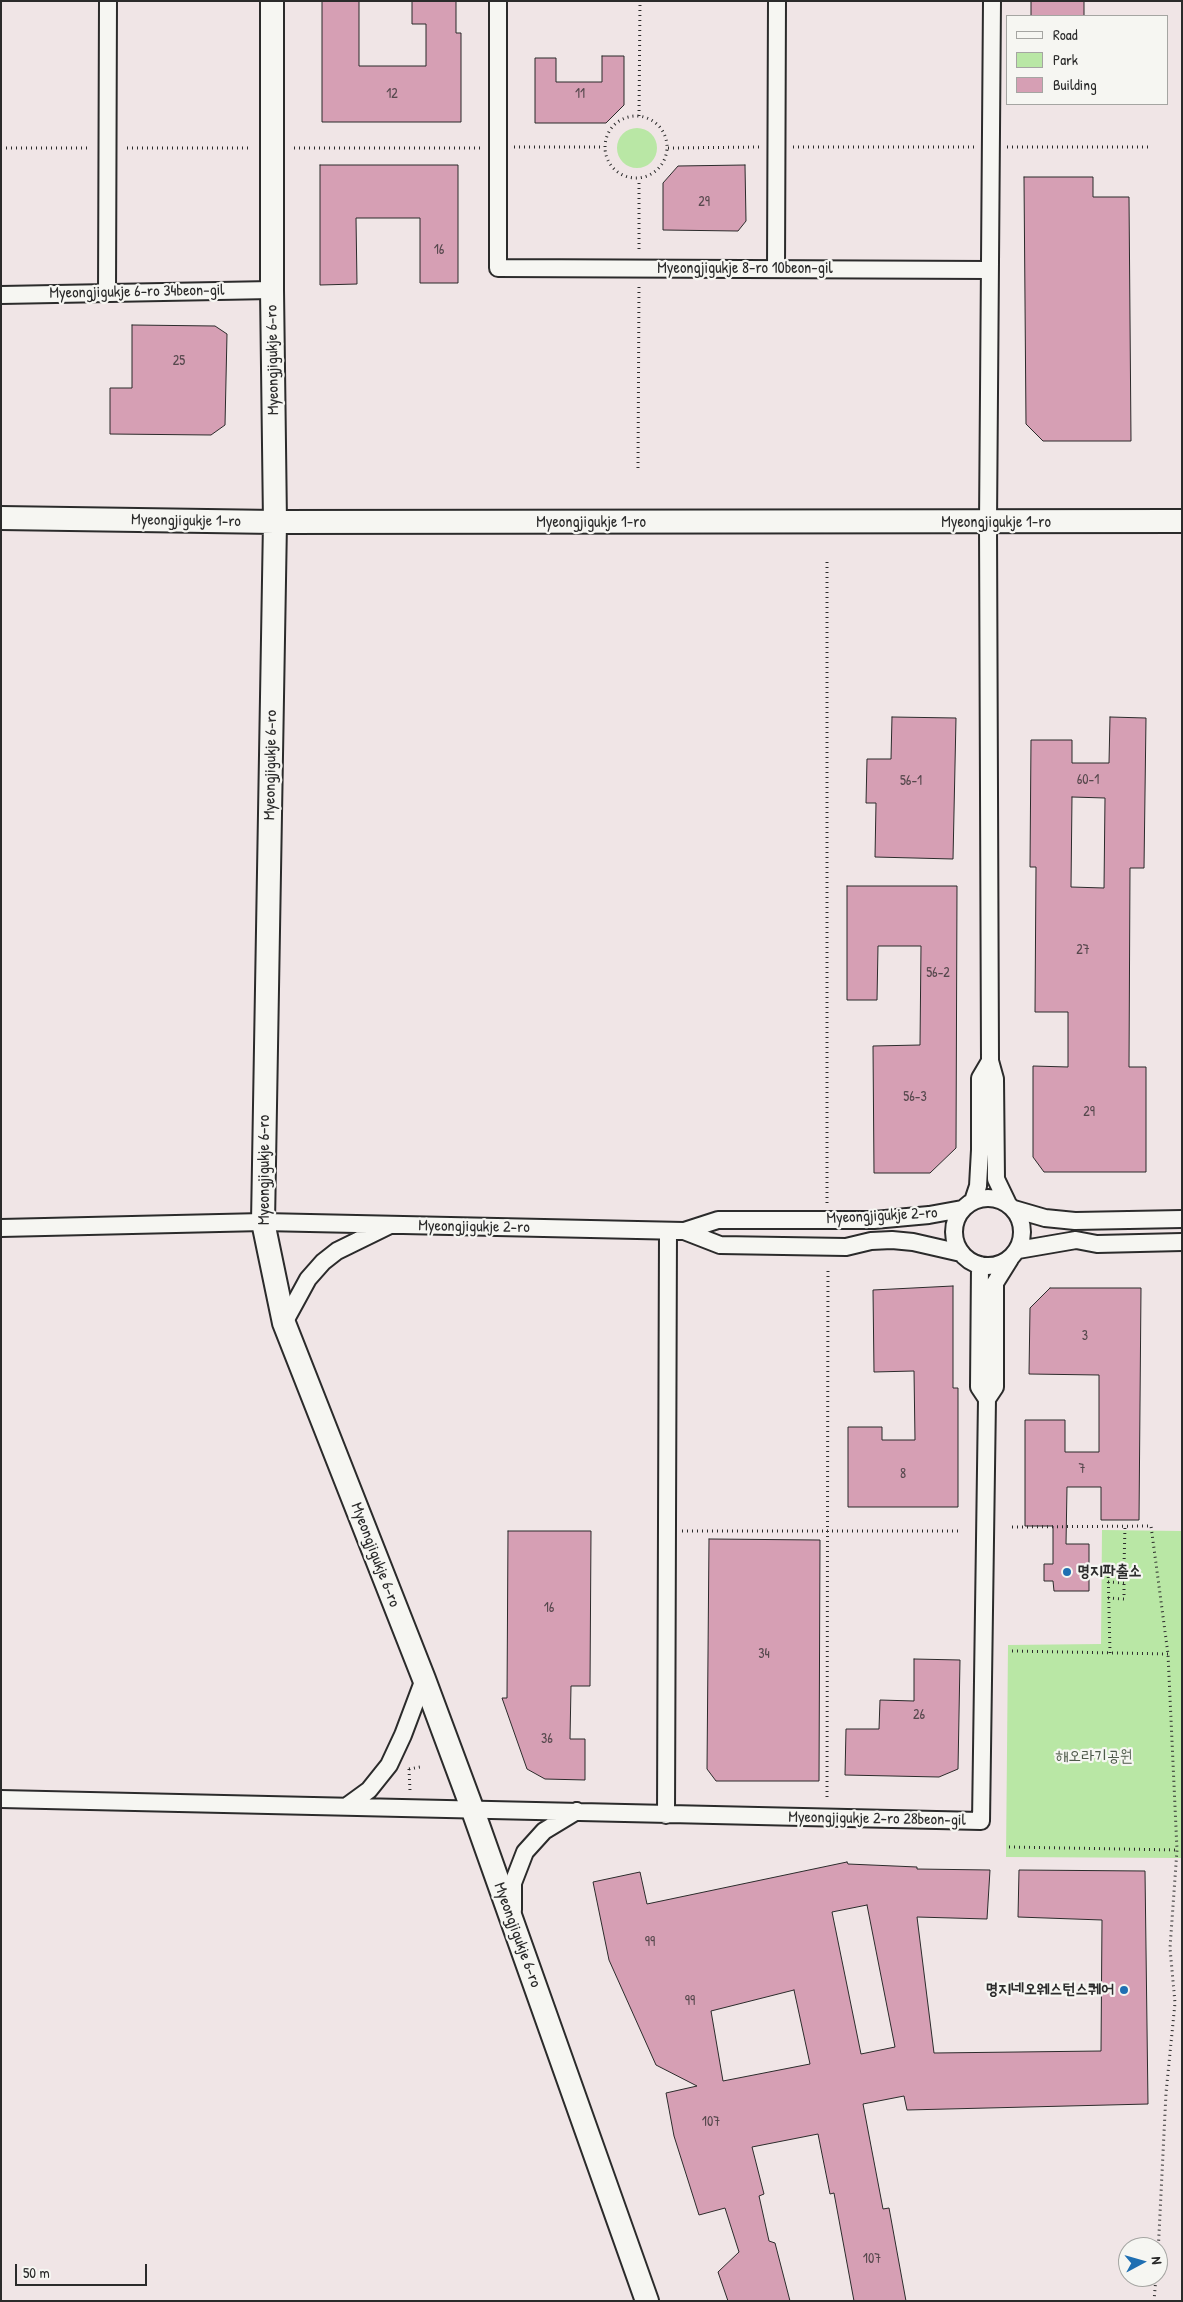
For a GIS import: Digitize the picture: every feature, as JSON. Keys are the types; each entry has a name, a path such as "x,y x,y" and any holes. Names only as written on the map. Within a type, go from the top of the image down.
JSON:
{"street":[{"path":"107,293 108,1"},
{"name":"Myeongjigukje 6-ro","path":"272,1 272,290 275,522 262,1222 284,1323 424,1679 472,1808 647,2301"},
{"name":"Myeongjigukje 8-ro 10beon-gil","path":"498,1 498,268 990,270"},
{"path":"776,269 777,1"},
{"path":"992,1 988,523 990,1061 995,1079 996,1179 1020,1218 1023,1229 1022,1240 1014,1255"},
{"name":"Myeongjigukje 6-ro 34beon-gil","path":"1,295 272,290"},
{"name":"Myeongjigukje 1-ro","path":"1,518 275,522 1182,522"},
{"path":"990,1061 980,1078 978,1186 956,1220 954,1231 956,1243 961,1253 969,1260 990,1267 1001,1264 1014,1255 1076,1240 1097,1244 1182,1242"},
{"path":"967,1205 982,1198 994,1198 1039,1217 1074,1222 1182,1219"},
{"name":"Myeongjigukje 2-ro","path":"1,1228 262,1222 676,1231 718,1220 874,1220 929,1215 967,1205"},
{"path":"284,1323 308,1279 323,1262 337,1251 391,1225"},
{"path":"666,1814 676,1231"},
{"name":"Myeongjigukje 2-ro","path":"676,1231 720,1245 846,1247 871,1241 892,1240 913,1242 961,1253"},
{"name":"Myeongjigukje 2-ro 28beon-gil","path":"1,1798 981,1821 987,1399 995,1387 995,1283 1014,1255"},
{"name":"Myeongjigukje 2-ro 28beon-gil","path":"980,1265 979,1387 987,1399"},
{"path":"347,1806 369,1790 389,1765 403,1735 424,1679"},
{"path":"518,1939 512,1894 514,1877 520,1861 534,1840 578,1811"}],"path":[{"path":"639,116 640,1"},
{"path":"629,116 639,116 648,118 662,130 668,148 666,157 656,172 639,179 619,174 609,162 604,147 611,128 629,116"},
{"path":"514,147 604,147"},
{"path":"668,148 763,147"},
{"path":"790,147 977,147"},
{"path":"1004,147 1151,147"},
{"path":"1,148 92,148"},
{"path":"127,148 248,148"},
{"path":"294,148 482,148"},
{"path":"639,179 639,249"},
{"path":"638,468 639,284"},
{"path":"827,561 827,1206"},
{"path":"827,1797 828,1268"},
{"path":"1108,1598 1124,1599 1125,1526"},
{"path":"1012,1527 1151,1526 1168,1654 1177,1850 1170,1948 1175,2003 1166,2093 1159,2237"},
{"path":"682,1531 959,1531"},
{"path":"1110,1653 1108,1567 1124,1567"},
{"path":"1108,1582 1125,1583"},
{"path":"1012,1651 1168,1654"},
{"path":"404,1769 420,1767"},
{"path":"409,1769 410,1791"},
{"path":"1009,1847 1177,1850"},
{"path":"1154,2301 1155,2287"}],"green space":[{"path":"641,128 648,131 654,137 657,148 656,156 648,165 641,168 633,168 626,165 618,156 617,144 620,137 629,129"},
{"name":"해오라기공원","path":"1102,1530 1182,1531 1182,1858 1006,1857 1008,1645 1101,1644"}],"building":[{"path":"322,1 359,1 359,66 426,66 426,24 412,24 412,1 456,1 456,33 461,33 461,122 322,122"},
{"path":"1031,1 1084,1 1084,15 1031,15"},
{"path":"602,56 624,56 624,105 606,123 535,123 535,58 556,58 556,82 602,82"},
{"path":"320,165 458,165 458,283 420,283 420,218 356,218 357,284 320,285"},
{"path":"745,165 746,221 738,231 663,230 663,183 678,166"},
{"path":"1024,177 1093,177 1093,197 1129,197 1131,441 1043,441 1026,424"},
{"path":"132,325 215,326 227,334 225,425 211,435 110,434 110,388 132,388"},
{"path":"892,717 956,718 953,859 875,857 876,803 866,803 867,759 891,759"},
{"path":"1110,717 1146,718 1144,868 1130,868 1129,1067 1146,1067 1146,1172 1044,1172 1033,1157 1033,1066 1068,1067 1068,1012 1035,1012 1036,867 1030,867 1031,740 1072,740 1072,763 1109,763","holes":["1072,797 1105,798 1104,888 1071,887"]},
{"path":"847,886 957,886 956,1148 930,1173 874,1173 873,1046 920,1045 921,946 878,946 877,1000 847,1000"},
{"path":"953,1286 953,1388 958,1388 958,1507 848,1507 848,1427 882,1427 882,1440 915,1440 914,1371 874,1372 873,1290"},
{"path":"1050,1288 1141,1288 1139,1520 1101,1520 1101,1487 1067,1487 1066,1544 1089,1544 1089,1591 1054,1591 1053,1581 1044,1581 1044,1564 1053,1564 1053,1526 1025,1526 1025,1420 1065,1420 1065,1452 1099,1452 1099,1375 1029,1374 1030,1308"},
{"path":"508,1531 591,1531 590,1686 571,1686 570,1739 585,1739 585,1780 545,1779 527,1769 502,1698 507,1698"},
{"path":"709,1539 820,1540 819,1781 716,1781 707,1769"},
{"path":"914,1659 960,1660 958,1769 939,1777 845,1775 846,1729 879,1729 880,1700 914,1701"},
{"path":"847,1862 848,1864 917,1867 917,1869 990,1870 987,1919 917,1917 934,2053 1101,2051 1102,1920 1018,1917 1019,1870 1145,1871 1148,2104 907,2110 904,2096 863,2104 883,2209 889,2208 906,2301 854,2301 834,2193 830,2194 818,2134 752,2147 764,2194 759,2196 769,2241 775,2243 790,2301 728,2301 718,2272 739,2252 725,2208 699,2215 674,2136 666,2093 697,2086 656,2065 609,1960 593,1882 640,1872 647,1904","holes":["867,1905 895,2047 861,2054 832,1912","794,1990 810,2064 723,2081 711,2011"]}],"place":[{"name":"명지파출소","path":"1067,1572"},
{"name":"명지네오웨스턴스퀘어","path":"1124,1990"}]}
